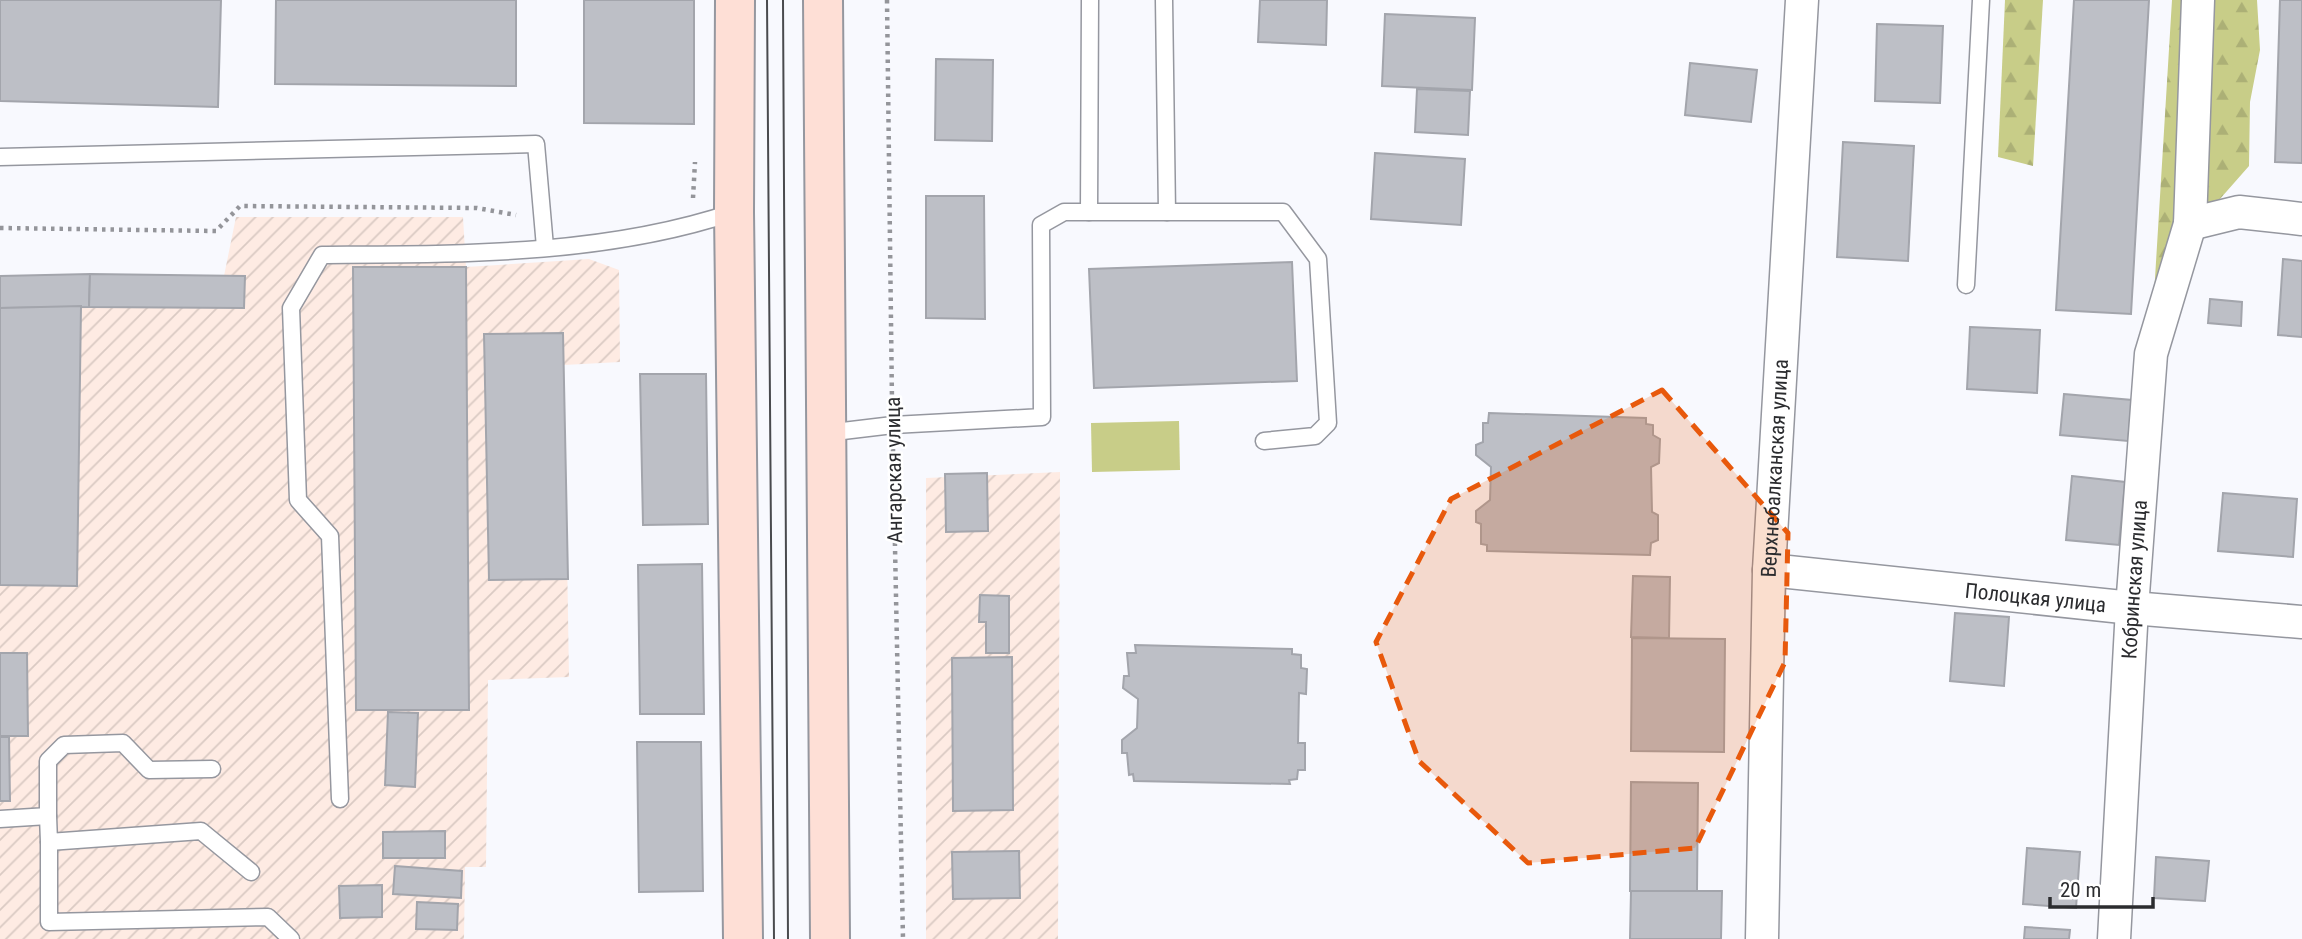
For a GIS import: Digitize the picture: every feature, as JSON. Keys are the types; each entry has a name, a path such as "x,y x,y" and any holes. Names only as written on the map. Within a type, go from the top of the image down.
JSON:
{"main road":[{"path":"735,0 734,212 743,939"},
{"path":"823,0 830,939"}],"street":[{"name":"Верхнебалканская улица","path":"1762,939 1769,570 1802,0"},
{"name":"Кобринская улица","path":"2114,939 2132,608 2151,354 2190,224 2198,0"},
{"path":"2190,224 2239,212 2302,219"},
{"name":"Полоцкая улица","path":"1769,570 2132,608 2302,622"}],"lane":[{"path":"1089,212 1090,0"},
{"path":"1164,0 1167,212"},
{"path":"1966,285 1981,0"},
{"path":"0,157 536,144 545,247"},
{"path":"340,799 330,536 298,500 291,308 322,255 466,254 545,247 692,226 734,212"},
{"path":"826,433 893,425 1042,417 1041,225 1064,212 1283,212 1318,259 1328,423 1315,436 1264,441"},
{"path":"212,769 149,770 123,743 64,745 48,761 49,922 268,917 291,939"},
{"path":"0,819 48,816"},
{"path":"49,842 201,831 251,872"}],"path":[{"name":"Ангарская улица","path":"887,0 903,939"},
{"path":"0,228 216,231 240,206 477,208 527,216"}],"highlighted area":[{"path":"1662,390 1788,533 1785,662 1695,848 1528,863 1419,761 1376,642 1451,499"}],"shaded area":[{"path":"236,217 463,217 466,267 589,259 619,270 620,362 564,365 569,677 488,680 486,867 465,867 464,939 0,939 0,276 224,276"},
{"path":"1060,472 1058,939 926,939 926,478"}],"green space":[{"path":"2005,0 2043,0 2033,166 1998,157"},
{"path":"2172,0 2257,0 2260,50 2250,102 2249,166 2212,208 2153,311"},
{"path":"1179,421 1180,470 1092,472 1091,423"}],"building":[{"path":"0,0 221,0 218,107 0,101"},
{"path":"276,0 516,0 516,86 275,84"},
{"path":"584,0 694,0 694,124 584,123"},
{"path":"1260,0 1327,0 1326,45 1258,42"},
{"path":"2074,0 2149,0 2131,314 2056,310"},
{"path":"2280,0 2302,0 2302,163 2275,162"},
{"path":"1385,14 1475,18 1472,90 1382,86"},
{"path":"1877,24 1943,26 1940,103 1875,101"},
{"path":"936,59 993,60 992,141 935,140"},
{"path":"1690,63 1757,70 1751,122 1685,115"},
{"path":"1417,89 1470,91 1468,135 1415,132"},
{"path":"1843,142 1914,146 1908,261 1837,257"},
{"path":"1375,153 1465,159 1461,225 1371,219"},
{"path":"926,196 984,196 985,319 926,318"},
{"path":"2283,259 2302,261 2302,337 2278,335"},
{"path":"1292,262 1297,381 1094,388 1089,269"},
{"path":"353,267 466,267 469,710 356,710"},
{"path":"90,274 89,307 0,308 0,276"},
{"path":"90,274 245,276 244,308 89,307"},
{"path":"2210,299 2242,302 2241,326 2208,323"},
{"path":"81,306 77,586 0,585 0,308"},
{"path":"1970,327 2040,330 2037,393 1967,389"},
{"path":"563,333 568,579 489,580 484,334"},
{"path":"640,374 706,374 708,524 643,525"},
{"path":"2064,394 2132,400 2128,441 2060,435"},
{"path":"1489,413 1646,418 1646,424 1653,425 1653,435 1660,439 1659,463 1651,467 1652,512 1658,515 1658,540 1651,543 1650,555 1487,551 1487,545 1481,544 1481,524 1476,522 1476,511 1490,500 1491,467 1476,455 1476,445 1483,442 1483,423 1488,423"},
{"path":"987,473 988,531 946,532 945,474"},
{"path":"2072,476 2125,482 2119,545 2066,540"},
{"path":"2223,493 2297,499 2293,557 2218,551"},
{"path":"702,564 704,714 640,714 638,565"},
{"path":"1633,576 1670,577 1669,638 1631,637"},
{"path":"980,595 1009,596 1009,653 986,653 986,622 979,622"},
{"path":"1955,613 2009,617 2004,686 1950,681"},
{"path":"1632,638 1725,639 1724,752 1631,751"},
{"path":"1135,645 1292,649 1292,654 1301,655 1301,668 1307,669 1306,694 1299,693 1298,743 1305,743 1305,770 1298,770 1297,779 1289,780 1290,784 1134,781 1133,774 1129,775 1127,753 1122,753 1122,740 1137,728 1138,699 1123,688 1124,676 1129,676 1127,653 1136,653"},
{"path":"0,653 27,653 28,736 0,736"},
{"path":"1012,657 1013,810 953,811 952,658"},
{"path":"388,712 418,713 415,787 385,785"},
{"path":"0,737 9,737 10,801 0,801"},
{"path":"637,742 701,742 703,891 639,892"},
{"path":"1631,782 1698,783 1697,891 1630,891"},
{"path":"445,831 445,858 383,858 383,832"},
{"path":"2027,848 2080,852 2076,908 2023,904"},
{"path":"1019,851 1020,898 953,899 952,852"},
{"path":"2156,857 2209,861 2205,901 2154,898"},
{"path":"395,866 462,871 461,898 393,894"},
{"path":"382,885 382,917 340,918 339,886"},
{"path":"1631,891 1722,891 1721,939 1630,939"},
{"path":"417,902 458,904 457,930 416,929"},
{"path":"2025,927 2070,930 2069,939 2024,939"}],"tram line":[{"path":"767,0 774,939"},
{"path":"783,0 788,939"}]}
